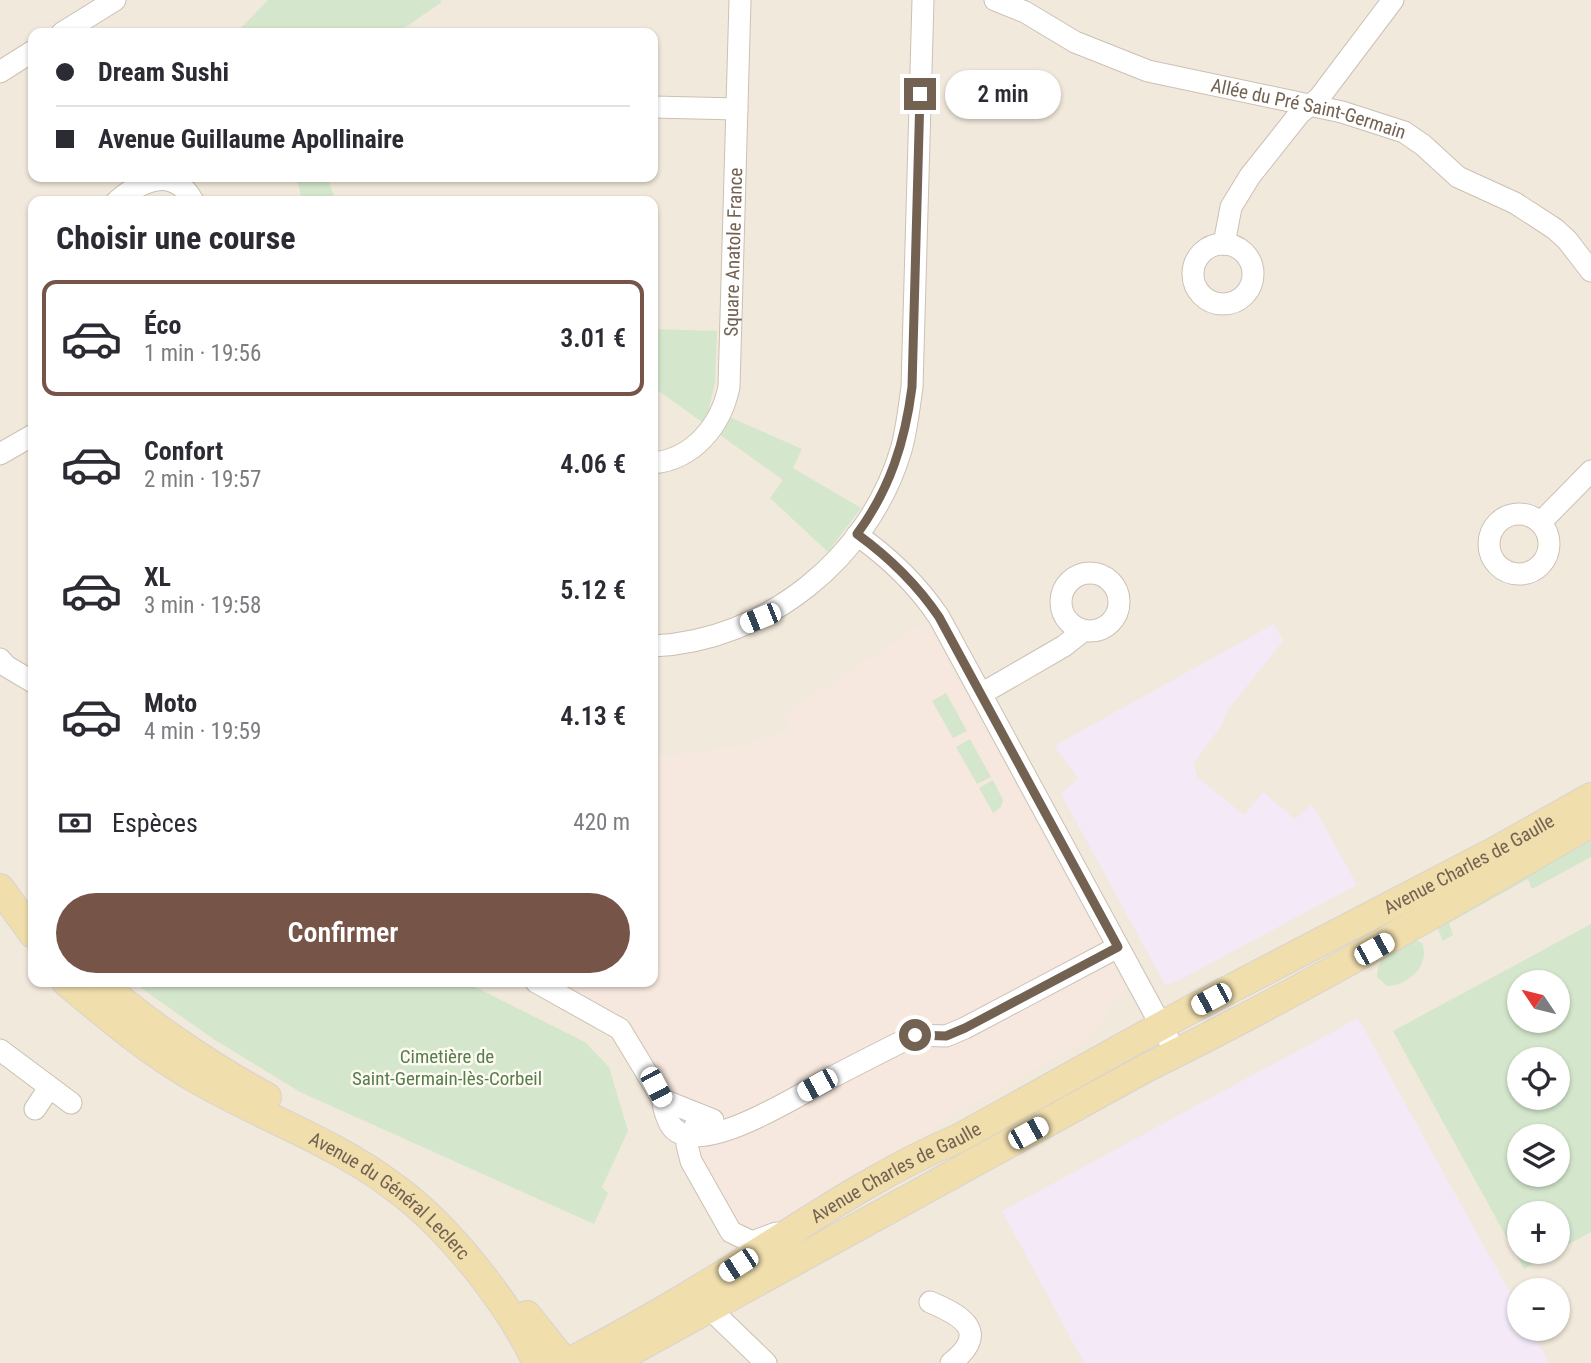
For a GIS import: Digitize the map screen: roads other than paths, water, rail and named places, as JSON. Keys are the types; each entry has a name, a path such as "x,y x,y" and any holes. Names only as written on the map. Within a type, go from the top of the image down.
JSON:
{"main road":[{"name":"Avenue Charles de Gaulle","path":"560,1360 699,1289 926,1151 959,1138 1162,1026 1497,850 1591,797"},
{"name":"Avenue Charles de Gaulle","path":"610,1363 1176,1053 1403,933 1591,823"},
{"path":"0,866 28,904"},
{"path":"0,888 28,927"},
{"path":"0,904 28,940"},
{"name":"Avenue du Général Leclerc","path":"92,987 125,1031 195,1079 350,1159 394,1186 433,1219 469,1259 526,1339 560,1360"},
{"name":"Avenue du Général Leclerc","path":"94,987 245,1085 360,1146 406,1177 444,1209 480,1249 560,1360"},
{"name":"Avenue du Général Leclerc","path":"195,1079 205,1075 303,1126 360,1146"}],"street":[{"path":"70,28 115,0"},
{"name":"Square Anatole France","path":"658,462 673,458 702,440 715,423 726,401 730,372 740,0"},
{"path":"658,645 726,632 789,602 816,581 857,534 875,510 890,479 901,450 908,417 912,373 923,0"},
{"name":"Allée du Pré Saint-Germain","path":"995,0 1025,12 1075,42 1148,71 1342,112 1404,131 1458,177 1515,203 1555,229 1591,271"},
{"path":"1224,244 1231,207 1250,176 1300,113 1319,98 1393,0"},
{"path":"0,72 28,54"},
{"path":"658,107 737,109"},
{"path":"124,196 138,185 150,182"},
{"path":"170,182 179,185 190,196"},
{"path":"0,454 28,438"},
{"path":"1541,522 1591,471"},
{"path":"857,534 898,566 920,590 939,617 1176,1053"},
{"path":"981,694 1064,646 1083,631"},
{"path":"0,659 6,666 28,679"},
{"path":"545,987 620,1030 663,1100 663,1108 674,1131 691,1135 738,1128 915,1035 946,1036 965,1028 1118,947"},
{"path":"0,1050 71,1103"},
{"path":"35,1109 49,1088"},
{"path":"663,1100 738,1128"},
{"path":"700,1115 687,1145 691,1161 731,1232 752,1242 816,1216"},
{"path":"930,1302 956,1312 970,1333 971,1339 965,1352 951,1363"},
{"path":"709,1308 766,1363"}],"park label":[{"name":"Cimetière de Saint-Germain-lès-Corbeil","path":"447,1067"}]}
